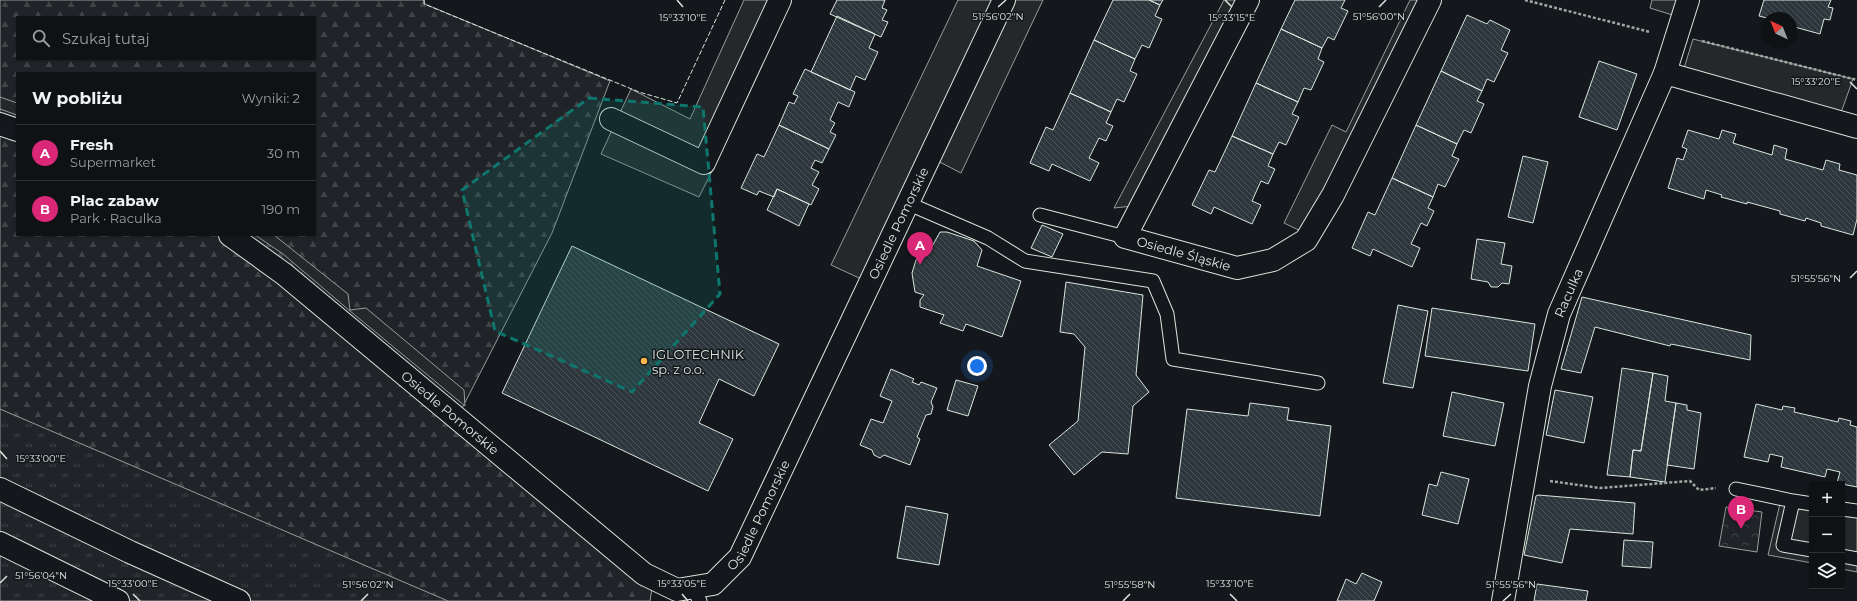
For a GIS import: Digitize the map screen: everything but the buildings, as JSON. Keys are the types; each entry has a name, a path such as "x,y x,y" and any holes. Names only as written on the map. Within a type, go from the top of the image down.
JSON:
{"main road":[{"path":"611,119 704,163 780,0"},
{"name":"Osiedle Pomorskie","path":"231,236 284,274 644,574 677,590 696,594 713,584 740,557 1004,0"},
{"name":"Osiedle Śląskie","path":"1248,0 1125,237 1237,268 1273,260 1306,240 1333,195 1430,0"},
{"name":"Raculka","path":"1503,601 1540,386 1559,314 1665,73 1688,0"},
{"path":"1665,73 1857,127"},
{"path":"0,124 16,130"},
{"path":"0,489 130,552 239,601"},
{"path":"0,543 118,601"}],"lane":[{"path":"907,203 988,238 1025,261 1154,281 1167,314 1173,360 1318,383"},
{"path":"1040,215 1125,237"},
{"path":"1736,489 1809,504"},
{"path":"1793,501 1783,545 1809,549"},
{"path":"1845,509 1857,511"},
{"path":"1845,557 1857,559"}],"path":[{"path":"1525,0 1640,30"},
{"path":"1677,35 1857,80"},
{"path":"1524,477 1600,488 1690,481 1699,490 1715,488 1736,489"}],"highlighted area":[{"path":"589,98 703,107 720,294 632,392 495,331 462,190"}],"green space":[{"path":"0,0 424,0 425,4 610,81 552,233 456,420 653,581 650,601 448,601 0,409"},
{"path":"0,389 509,601 0,601"},
{"path":"1726,507 1762,512 1757,552 1719,546"}],"shaded area":[{"path":"744,0 780,0 713,169 699,197 601,154 631,89 690,119"},
{"path":"958,0 1043,0 961,173 930,157 870,283 831,265"},
{"path":"1224,0 1248,0 1142,205 1114,208"},
{"path":"1410,0 1427,0 1309,235 1284,223 1332,125 1346,132"},
{"path":"1652,0 1688,0 1682,18 1650,8"},
{"path":"1693,39 1853,79 1838,121 1681,78"},
{"path":"0,97 16,103 16,115 0,109"},
{"path":"256,236 275,236 348,294 350,310 366,308 464,390 465,406 350,311 283,254"},
{"path":"1781,499 1809,504 1809,562 1768,555"},
{"path":"1845,509 1857,511 1857,572 1845,570"}],"fence":[{"path":"424,0 424,4 639,92 677,103 725,0"}],"place":[{"name":"Fresh","path":"920,265"},
{"name":"IGLOTECHNIK sp. z o.o.","path":"644,361"},
{"name":"Plac zabaw","path":"1741,529"}]}
